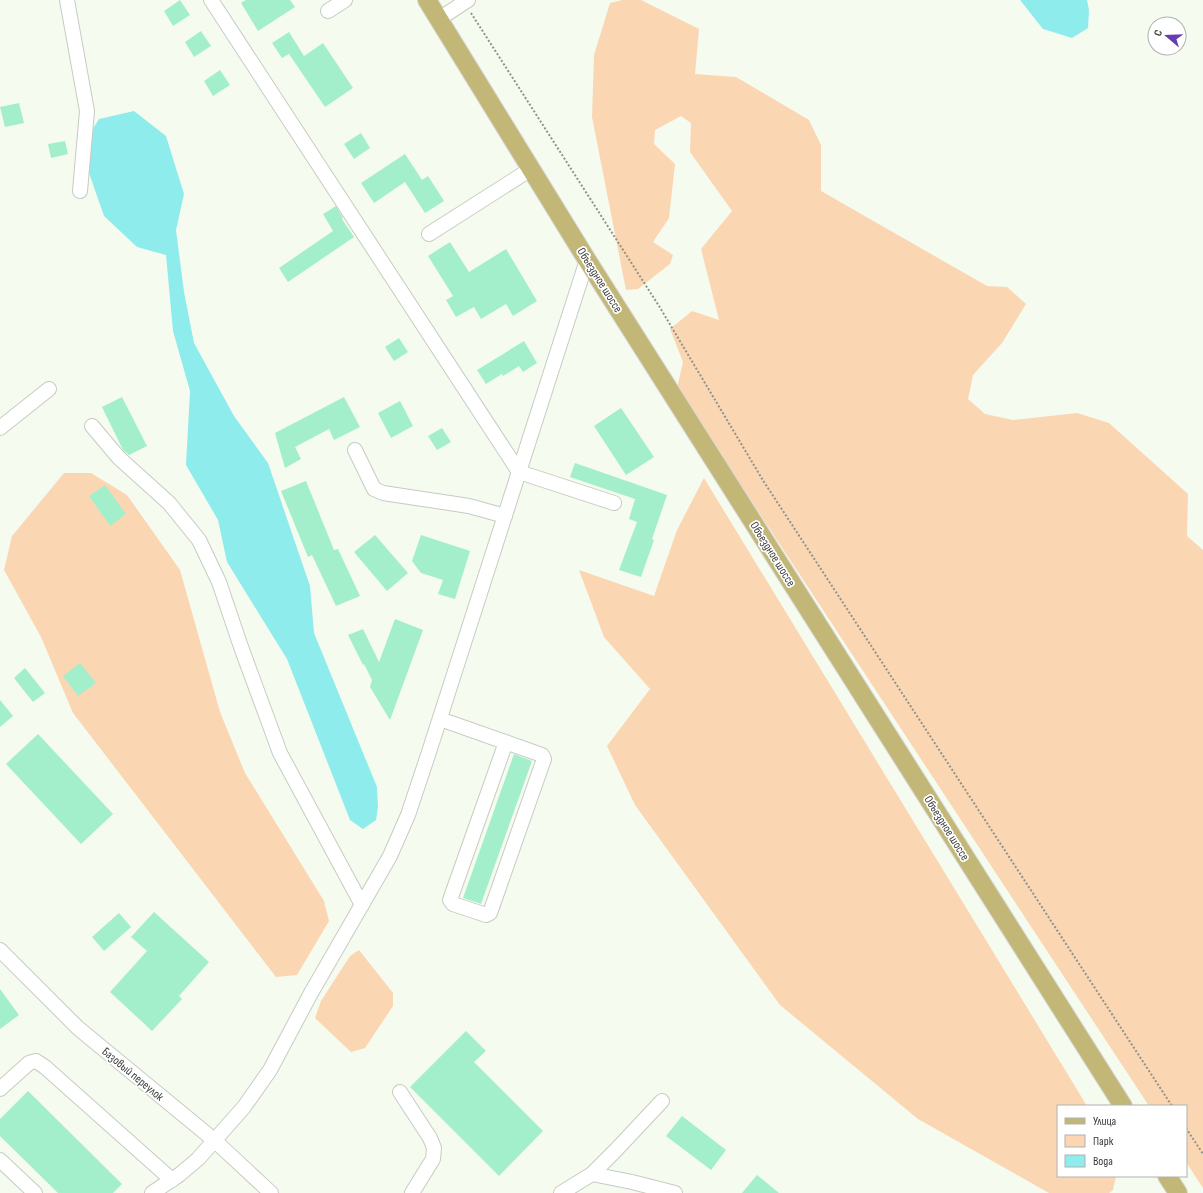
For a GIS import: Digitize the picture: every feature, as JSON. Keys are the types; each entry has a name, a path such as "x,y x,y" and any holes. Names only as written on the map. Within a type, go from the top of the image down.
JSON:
{"main road":[{"name":"Объездное шоссе","path":"426,0 587,260 1122,1105"},
{"path":"1168,1177 1178,1193"}],"street":[{"path":"67,0 87,111 80,191"},
{"path":"211,0 519,472 614,504"},
{"path":"328,11 345,0"},
{"path":"438,19 466,1"},
{"path":"429,234 531,169"},
{"path":"152,1193 180,1175 198,1159 244,1106 270,1070 311,993 390,856 408,815 440,719 587,260"},
{"path":"0,428 49,389"},
{"path":"92,426 119,458 169,503 199,540 219,582 280,753 362,905"},
{"path":"355,450 374,489 383,493 469,506 505,516"},
{"path":"440,719 506,742 542,755 544,759 490,913 486,916 453,904 450,900 506,742"},
{"name":"Базовый переулок","path":"0,950 78,1028 214,1140 270,1193"},
{"path":"0,1089 29,1063 36,1061 51,1072 172,1180"},
{"path":"400,1092 430,1138 434,1148 433,1159 412,1193"},
{"path":"561,1193 592,1174 662,1101"},
{"path":"0,1160 35,1193"},
{"path":"592,1174 675,1193"}],"path":[{"path":"466,1 659,306 764,482 1171,1105"},
{"path":"1187,1130 1203,1154"}],"green space":[{"path":"622,0 641,0 699,29 695,74 736,77 809,120 821,145 821,191 987,286 1007,287 1026,304 1002,343 973,375 968,399 985,414 1013,420 1077,413 1109,423 1188,494 1187,536 1203,550 1203,1188 1187,1164 1187,1105 1148,1105 677,388 683,362 670,329 692,311 719,320 701,249 732,211 690,152 691,123 681,116 655,130 654,144 675,164 669,218 653,242 673,255 670,264 638,289 626,290 592,117 594,55 610,3"},
{"path":"64,473 91,473 127,495 180,570 220,712 245,773 324,901 329,921 297,975 276,977 73,713 41,637 4,570 12,536"},
{"path":"704,478 1086,1105 1057,1105 1057,1177 1116,1177 1113,1190 1109,1193 1049,1193 918,1119 780,1005 635,805 607,746 650,689 604,637 579,570 654,596 677,530"},
{"path":"359,950 393,993 393,1006 365,1048 351,1052 315,1018 321,1001 350,956"}],"water":[{"path":"1020,0 1087,0 1089,10 1088,28 1072,38 1043,29"},
{"path":"134,111 166,136 184,194 176,230 184,292 194,343 234,416 268,463 310,586 314,633 377,787 378,807 376,820 363,829 350,820 287,659 227,562 218,520 186,465 190,391 173,331 166,255 137,247 104,216 89,173 92,130 99,119"}],"building":[{"path":"180,0 190,15 173,26 164,11"},
{"path":"246,0 290,0 295,7 258,31 241,3"},
{"path":"201,31 211,46 194,57 185,42"},
{"path":"289,32 304,56 323,43 353,88 325,107 289,54 282,58 272,43"},
{"path":"220,70 230,85 213,96 204,81"},
{"path":"19,103 24,123 5,127 0,107"},
{"path":"361,133 370,148 354,159 344,144"},
{"path":"65,141 68,154 51,158 48,144"},
{"path":"405,154 422,180 428,176 444,201 425,213 405,182 374,203 361,183"},
{"path":"336,206 343,218 342,219 354,237 288,282 279,268 333,231 323,214"},
{"path":"450,242 469,272 506,249 537,301 513,316 506,304 481,319 474,307 456,317 446,300 453,296 428,256"},
{"path":"399,338 408,352 394,361 385,347"},
{"path":"524,341 537,363 523,372 519,366 486,384 477,370"},
{"path":"122,397 147,446 129,455 123,450 102,407"},
{"path":"344,397 360,427 334,440 329,429 295,447 301,459 285,468 275,433"},
{"path":"400,401 413,426 391,438 378,413"},
{"path":"621,408 654,457 626,475 594,426"},
{"path":"442,428 451,442 437,450 428,436"},
{"path":"575,463 667,495 652,539 654,540 641,577 619,570 637,522 629,519 635,499 570,477"},
{"path":"306,481 334,550 338,549 360,596 336,606 312,555 308,557 281,491"},
{"path":"105,485 126,514 110,526 89,496"},
{"path":"375,535 408,573 387,591 354,552"},
{"path":"421,535 470,551 455,599 438,594 443,580 421,573 412,561"},
{"path":"395,619 423,630 390,720 370,687 372,680 348,635 363,629 379,662"},
{"path":"80,663 96,683 78,696 63,676"},
{"path":"25,668 45,693 33,702 14,678"},
{"path":"0,700 13,716 0,727"},
{"path":"38,734 113,814 81,844 6,764"},
{"path":"514,754 532,761 481,904 463,898"},
{"path":"154,912 209,962 179,996 182,999 152,1031 110,992 147,951 131,937"},
{"path":"119,913 131,927 104,951 92,937"},
{"path":"0,989 19,1015 0,1029"},
{"path":"466,1031 486,1051 474,1062 543,1131 499,1176 410,1087"},
{"path":"28,1091 122,1184 113,1193 58,1193 0,1136 0,1119"},
{"path":"682,1116 726,1150 711,1170 666,1136"},
{"path":"757,1175 779,1193 742,1193"}]}
